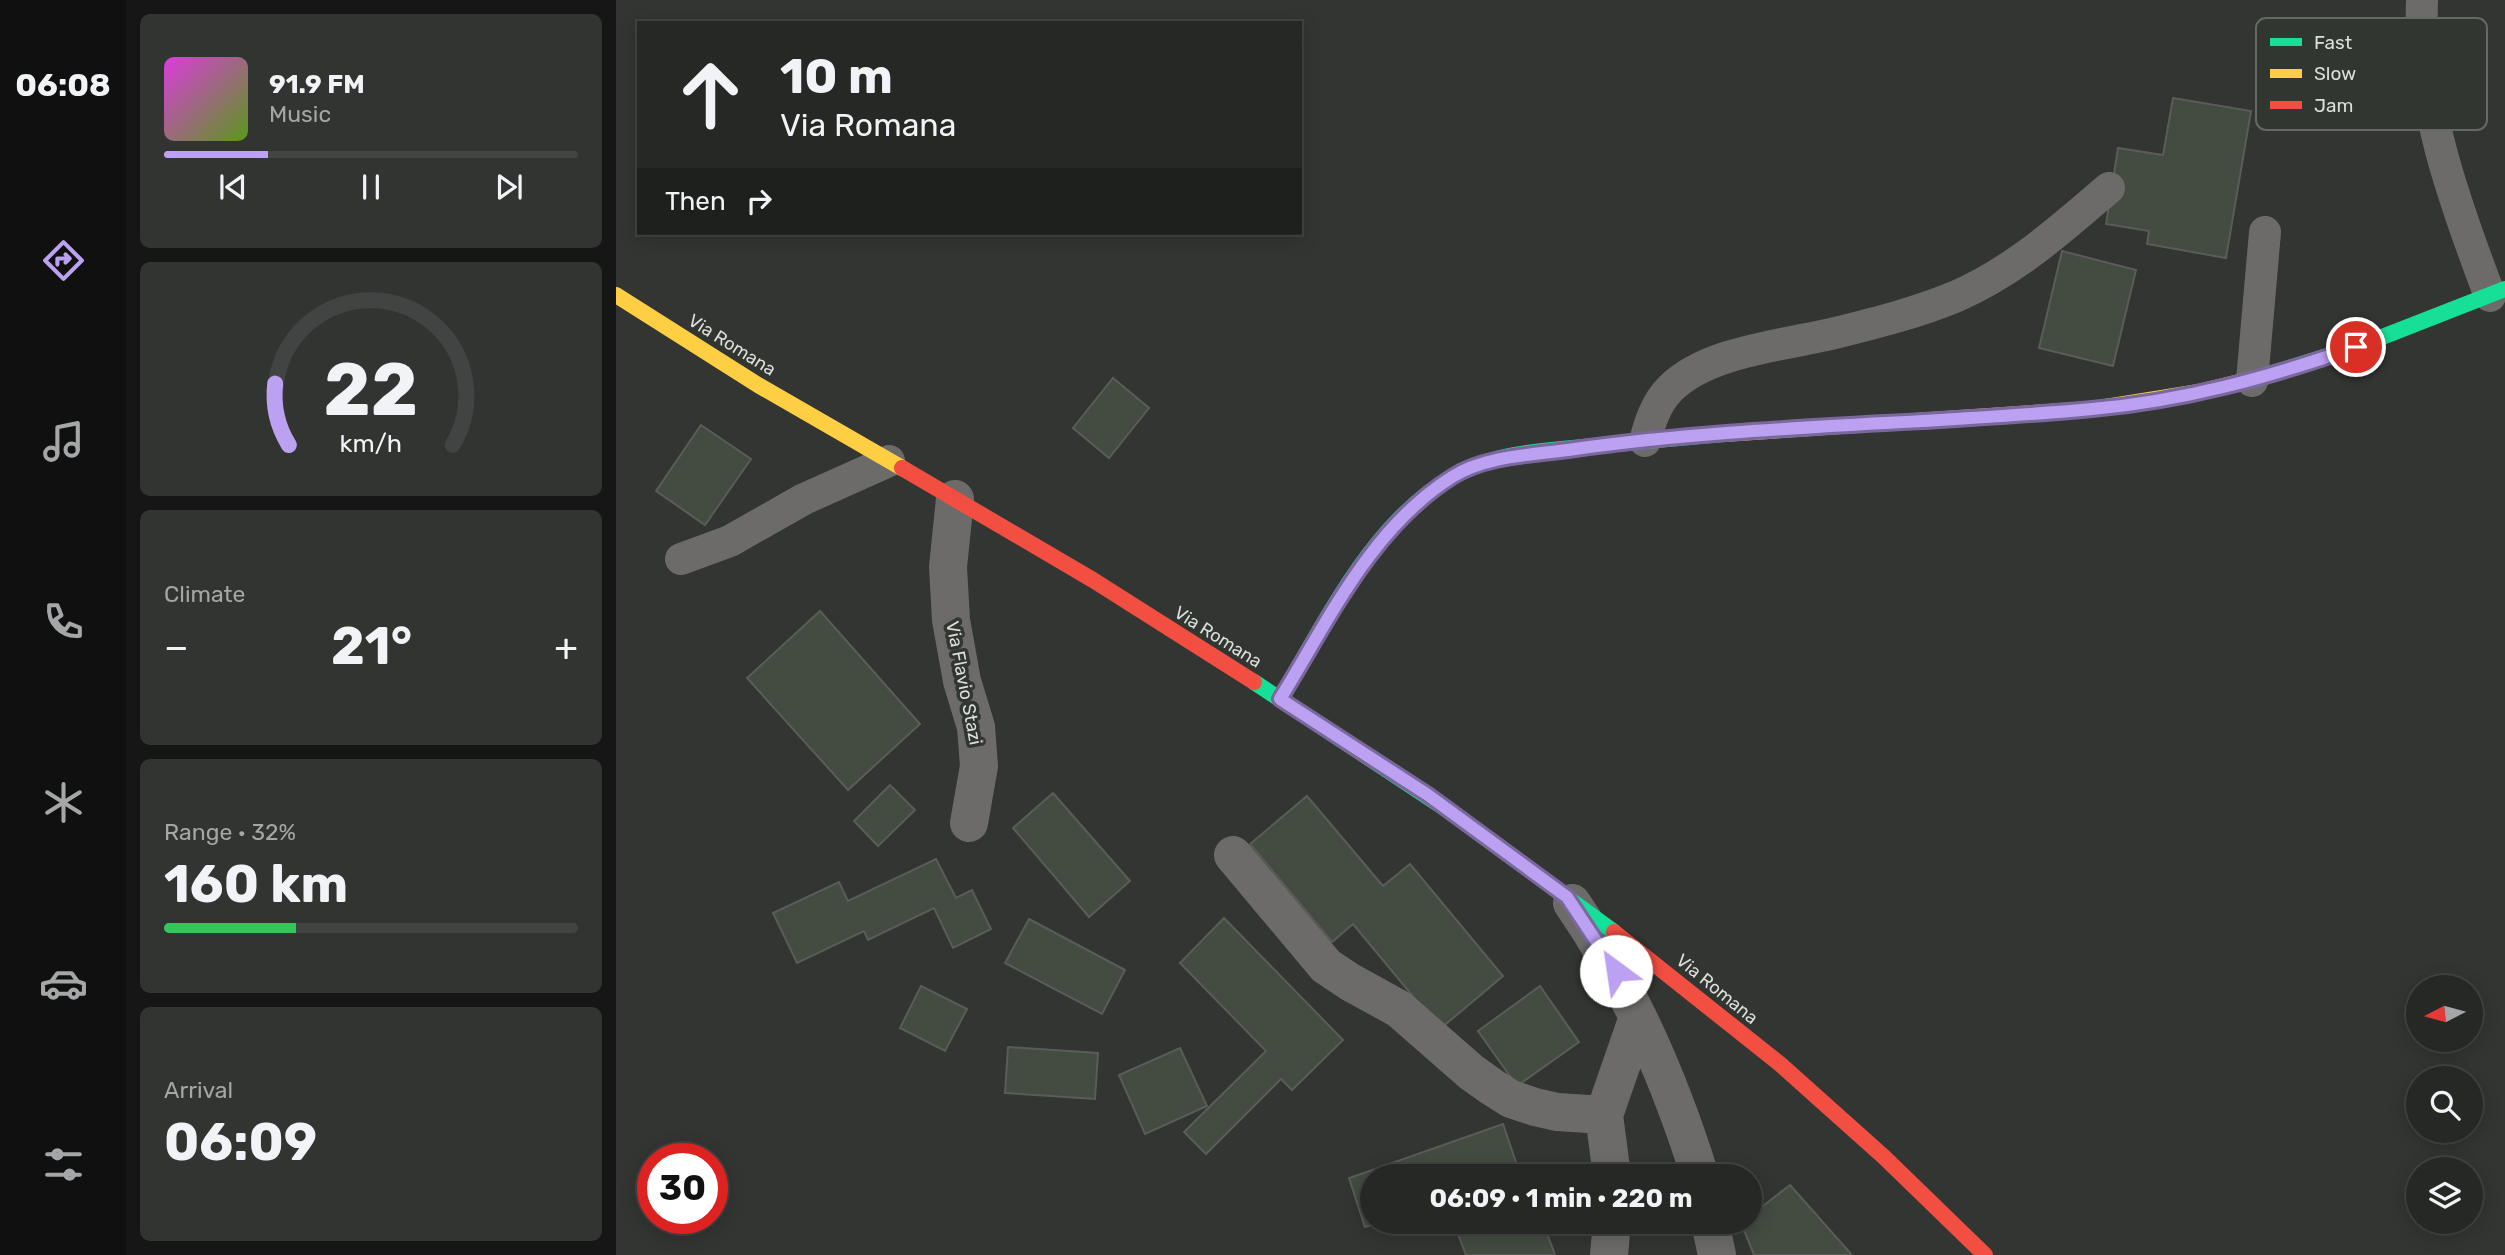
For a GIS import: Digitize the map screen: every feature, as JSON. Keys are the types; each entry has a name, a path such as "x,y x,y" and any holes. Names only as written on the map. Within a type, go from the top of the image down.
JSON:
{"street":[{"path":"1280,699 1378,544 1427,493 1456,474 1490,463 1645,441 2096,409 2165,400 2252,381 2382,338 2497,293"},
{"name":"Via Romana","path":"616,295 753,382 1091,579 1428,795 1665,970 1820,1100 1912,1183 1985,1255"},
{"name":"Via Flavio Stazi","path":"955,499 948,567 951,620 962,681 976,727 979,766 968,823"},
{"path":"1233,855 1326,965 1350,982 1399,1009 1481,1080 1511,1099 1535,1107 1557,1112 1604,1115"},
{"path":"1567,897 1608,958 1639,1017 1696,1164"},
{"path":"1610,1164 1604,1115 1639,1017"},
{"path":"1609,1255 1611,1234"},
{"path":"1713,1234 1717,1255"}],"lane":[{"path":"2421,0 2422,18"},
{"path":"2437,130 2458,209 2497,293"},
{"path":"1645,441 1658,405 1671,388 1687,376 1738,354 1835,333 1955,297 2030,255 2109,188"},
{"path":"2252,381 2265,232"},
{"path":"681,559 730,541 804,499 889,461"}],"building":[{"path":"2173,98 2251,111 2226,258 2147,244 2149,231 2106,224 2118,148 2163,155"},
{"path":"2062,251 2136,270 2113,366 2039,348"},
{"path":"1113,378 1149,408 1109,458 1073,428"},
{"path":"701,425 751,459 705,525 656,491"},
{"path":"820,611 920,724 848,790 747,678"},
{"path":"890,785 915,810 878,846 854,821"},
{"path":"1053,793 1130,881 1089,917 1013,828"},
{"path":"1307,796 1383,886 1410,864 1503,976 1440,1029 1353,924 1332,942 1250,844"},
{"path":"936,859 956,898 972,890 991,929 953,948 934,908 868,940 864,931 797,963 773,913 839,882 848,901"},
{"path":"1224,918 1343,1040 1292,1090 1281,1079 1206,1154 1184,1132 1266,1051 1180,963"},
{"path":"1029,919 1125,970 1102,1014 1005,963"},
{"path":"921,986 967,1009 945,1051 900,1028"},
{"path":"1540,986 1579,1042 1517,1086 1478,1031"},
{"path":"1008,1047 1098,1053 1095,1099 1005,1093"},
{"path":"1180,1048 1207,1106 1145,1134 1119,1075"},
{"path":"1503,1124 1517,1164 1389,1164"},
{"path":"1360,1174 1360,1212 1349,1178"},
{"path":"1790,1185 1852,1255 1754,1255 1745,1234 1762,1234 1762,1207"},
{"path":"1458,1234 1547,1234 1555,1255 1466,1255"}],"traffic: fast":[{"path":"2260,377 2354,348 2505,289"},
{"path":"1280,699 1334,606 1376,545 1400,518 1427,494 1456,475 1489,461 1524,453 1724,434"},
{"path":"1254,682 1446,809 1614,932"}],"traffic: slow":[{"path":"616,295 758,385 902,468"},
{"path":"1724,434 2093,409 2199,392 2260,377"}],"traffic: jam":[{"path":"902,468 1093,580 1254,682"},
{"path":"1614,932 1780,1064 1884,1157 1985,1255"}],"route":[{"path":"1616,971 1567,897 1428,795 1280,699 1378,544 1427,493 1456,474 1471,468 1515,457 1592,447 1703,435 2096,409 2165,400 2252,381 2356,347"}]}
